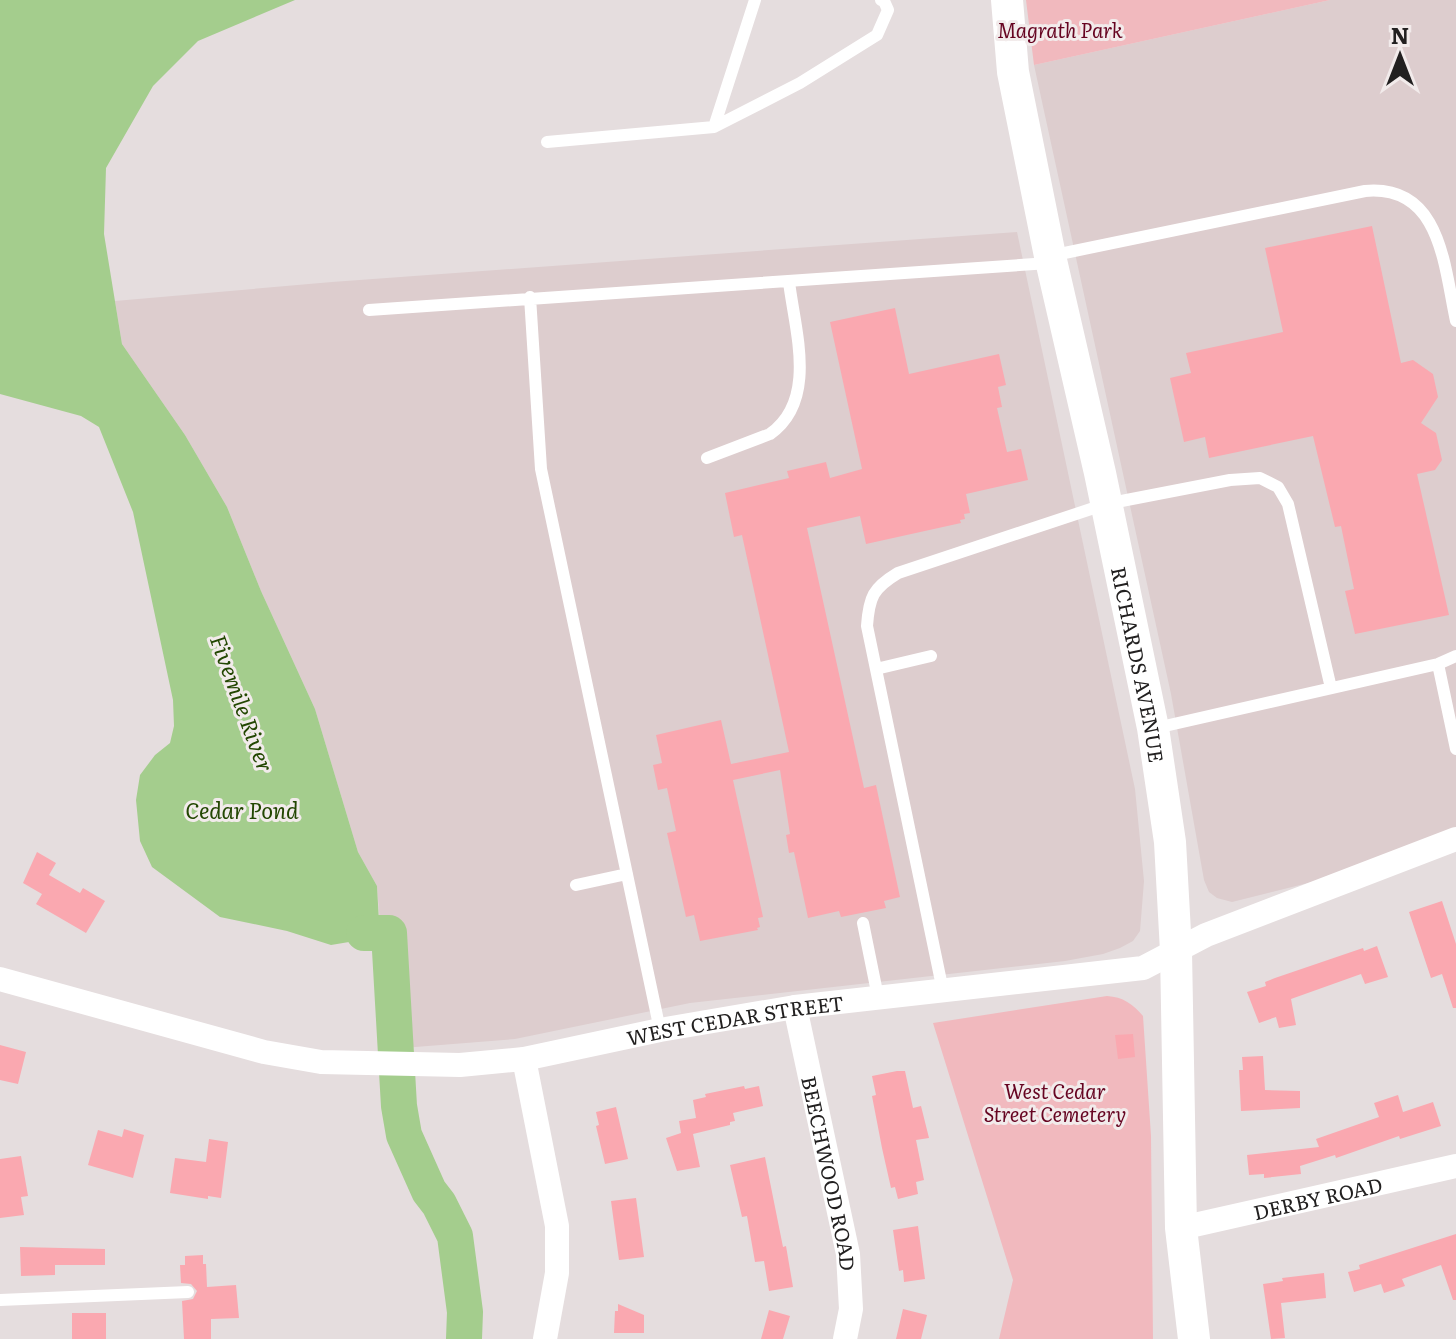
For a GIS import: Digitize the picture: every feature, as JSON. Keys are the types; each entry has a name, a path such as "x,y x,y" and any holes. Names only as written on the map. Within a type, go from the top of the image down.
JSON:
{"street":[{"name":"RICHARDS AVENUE","path":"1007,0 1013,72 1153,728 1170,842 1176,951 1181,1228 1194,1339"},
{"name":"WEST CEDAR STREET","path":"0,979 264,1052 321,1062 460,1065 524,1059 660,1030 795,1007 1143,968 1206,935 1456,839"},
{"name":"BEECHWOOD ROAD","path":"795,1007 848,1254 851,1309 845,1339"},
{"path":"524,1059 557,1226 557,1273 545,1339"},
{"name":"DERBY ROAD","path":"1181,1228 1456,1166"}],"lane":[{"path":"714,127 755,0"},
{"path":"547,142 714,127 800,83 877,35 888,10 881,0"},
{"path":"369,310 789,282 1051,259 1381,190 1399,194 1426,215 1436,236 1456,321"},
{"path":"707,458 770,434 780,428 792,411 800,379 789,282"},
{"path":"530,297 541,469 660,1030"},
{"path":"943,991 867,626 869,604 879,585 898,573 1106,504 1238,479 1260,478 1278,487 1288,504 1331,688"},
{"path":"876,669 931,656"},
{"path":"1153,728 1438,664 1456,656"},
{"path":"1438,664 1456,749"},
{"path":"576,885 627,874"},
{"path":"863,923 878,997"},
{"path":"0,1300 188,1292"}],"shaded area":[{"path":"1330,0 1456,0 1456,830 1320,880 1232,902 1209,892 1204,880 1171,694 1034,65"},
{"path":"1017,232 1135,789 1144,881 1140,931 1133,941 1103,954 1065,961 690,1003 515,1039 390,1049 377,886 358,852 315,709 227,507 185,435 122,344 115,301"}],"green space":[{"name":"Magrath Park","path":"1026,0 1330,0 1034,65"},
{"name":"West Cedar Street Cemetery","path":"1107,996 1127,1002 1143,1016 1151,1136 1153,1339 999,1339 1013,1280 933,1023"}],"water":[{"name":"Cedar Pond","path":"0,0 295,0 198,41 153,86 106,168 104,234 122,344 185,435 227,507 315,709 358,852 377,886 379,922 349,942 331,945 287,931 220,917 152,867 140,841 136,800 140,775 155,755 170,743 174,726 173,700 133,512 99,427 81,416 0,394"}],"building":[{"path":"1372,226 1401,363 1413,360 1433,374 1438,397 1421,423 1436,433 1442,460 1435,470 1417,474 1449,615 1355,634 1345,591 1354,589 1341,526 1335,527 1313,436 1209,458 1205,437 1184,442 1170,378 1191,373 1186,353 1283,332 1265,248"},
{"path":"895,308 909,374 999,354 1006,385 998,387 1002,407 997,408 1007,452 1021,449 1028,480 966,494 970,513 964,514 965,519 960,520 961,523 866,544 860,516 807,528 864,788 876,785 900,897 884,901 886,908 841,917 839,911 808,918 794,852 789,853 786,835 790,834 780,770 733,780 763,917 758,918 758,930 700,941 694,915 686,917 667,833 676,831 667,788 658,790 653,765 662,763 656,735 721,720 731,764 789,752 742,535 734,537 725,493 789,478 787,471 826,462 830,478 862,469 830,322"},
{"path":"37,852 56,863 49,875 80,893 83,888 105,901 86,933 36,904 42,894 23,883"},
{"path":"1442,901 1456,944 1456,1008 1453,1008 1442,974 1431,978 1409,912"},
{"path":"1377,946 1388,977 1365,984 1361,974 1291,999 1296,1025 1279,1028 1276,1017 1259,1023 1247,992 1266,986 1265,982 1275,978"},
{"path":"1133,1034 1135,1057 1118,1059 1115,1035"},
{"path":"0,1045 26,1052 18,1084 0,1080"},
{"path":"1263,1056 1265,1090 1300,1091 1300,1108 1241,1111 1239,1070 1243,1070 1242,1057"},
{"path":"905,1071 913,1108 921,1106 929,1138 916,1140 924,1180 916,1182 918,1194 898,1199 895,1187 891,1188 872,1096 876,1095 872,1076"},
{"path":"744,1086 745,1089 759,1086 763,1106 733,1113 735,1121 730,1125 693,1134 700,1167 677,1171 666,1138 681,1133 679,1121 696,1118 693,1100 706,1097 705,1094"},
{"path":"1398,1095 1403,1112 1433,1102 1441,1126 1300,1166 1301,1174 1264,1178 1264,1174 1249,1175 1247,1155 1319,1147 1316,1139 1379,1117 1374,1103"},
{"path":"616,1107 628,1159 605,1164 596,1112"},
{"path":"124,1129 144,1135 133,1178 88,1165 98,1130 122,1137"},
{"path":"209,1139 228,1142 221,1198 170,1193 175,1158 206,1162"},
{"path":"21,1156 28,1196 21,1197 24,1215 0,1218 0,1159"},
{"path":"765,1157 793,1287 769,1291 764,1261 755,1262 747,1216 742,1217 730,1165"},
{"path":"636,1198 644,1257 619,1260 611,1201"},
{"path":"918,1226 925,1279 904,1282 903,1270 899,1271 893,1230"},
{"path":"1456,1234 1456,1300 1453,1300 1441,1265 1402,1279 1405,1286 1384,1293 1381,1284 1354,1292 1348,1272 1360,1269 1359,1265"},
{"path":"20,1247 105,1249 105,1265 55,1265 55,1275 21,1276"},
{"path":"203,1255 207,1287 236,1285 239,1318 211,1319 211,1339 184,1339 182,1301 193,1299 197,1291 191,1284 181,1283 180,1265 185,1265 185,1256"},
{"path":"1324,1273 1326,1298 1281,1303 1285,1338 1271,1339 1263,1284 1283,1281 1282,1278"},
{"path":"618,1304 644,1315 644,1333 614,1333"},
{"path":"903,1309 927,1315 921,1339 896,1339"},
{"path":"769,1310 790,1316 783,1339 761,1339"},
{"path":"72,1313 106,1313 106,1339 72,1339"}],"waterway":[{"name":"Fivemile River","path":"364,933 389,933 399,1106 404,1135 429,1191 455,1236 465,1312 464,1339"}]}
